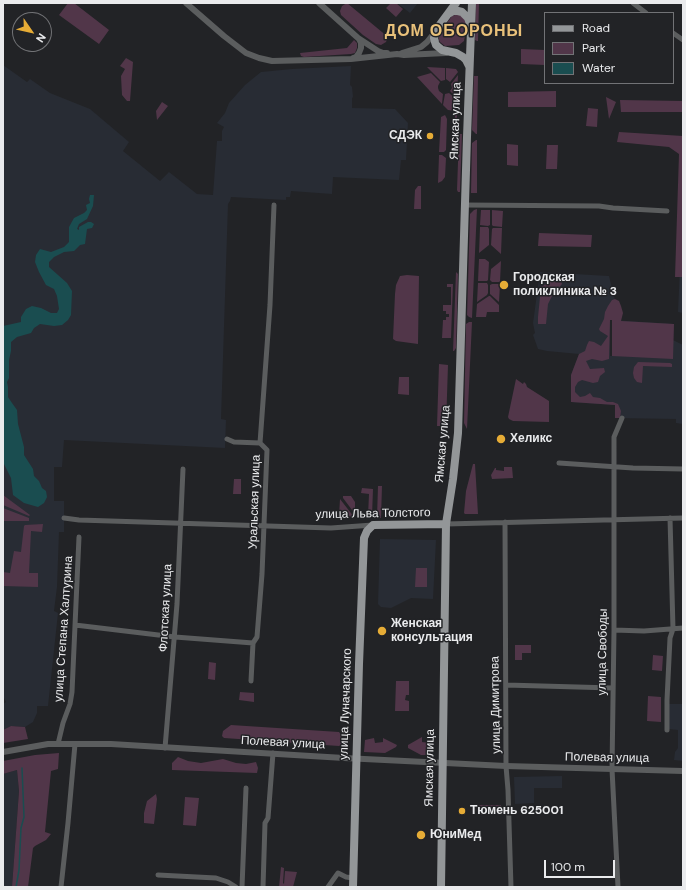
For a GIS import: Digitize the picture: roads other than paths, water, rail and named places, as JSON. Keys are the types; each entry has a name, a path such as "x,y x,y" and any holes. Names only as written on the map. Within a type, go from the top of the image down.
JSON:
{"main road":[{"path":"456,3 438,27 434,34 434,38 436,45 442,50 456,53 463,57 470,68"},
{"name":"Ямская улица","path":"440,887 446,524 458,433 472,3"},
{"path":"446,16 453,11 462,12 466,14 471,27"},
{"path":"451,52 460,51 464,48 469,41 470,36"},
{"name":"улица Льва Толстого","path":"373,525 446,524"},
{"name":"улица Луначарского","path":"353,887 364,538 366,531 373,525"}],"street":[{"path":"186,3 246,53 272,61 351,59 397,54 421,47 427,42 438,27"},
{"path":"319,3 358,38 383,53 404,56 451,52"},
{"path":"633,3 645,12"},
{"path":"674,35 683,40"},
{"path":"351,59 356,57 361,48 361,43 358,38"},
{"name":"Уральская улица","path":"251,681 253,643 257,637 262,574 267,450 260,443 270,305 274,205"},
{"path":"465,206 598,206 667,211"},
{"name":"улица Свободы","path":"618,887 612,769 614,437 622,418"},
{"path":"227,439 234,442 260,443"},
{"path":"559,463 614,467 683,469"},
{"name":"Флотская улица","path":"165,748 175,636 183,468"},
{"name":"улица Льва Толстого","path":"64,518 79,520 331,528 373,525"},
{"path":"667,730 670,638 673,628 670,518"},
{"name":"улица Льва Толстого","path":"446,524 683,518"},
{"name":"улица Димитрова","path":"505,522 506,766 511,887"},
{"name":"улица Степана Халтурина","path":"58,744 72,692 79,537"},
{"path":"75,625 253,643"},
{"path":"614,630 644,631 683,628"},
{"path":"506,685 613,688"},
{"name":"Полевая улица","path":"3,752 48,744 111,744 506,766 564,768 588,767 683,771"},
{"path":"61,887 75,744"},
{"path":"263,887 265,823 268,818 273,754"},
{"path":"242,887 246,788"},
{"path":"328,887 338,873 346,877 353,878"},
{"path":"158,875 216,878 228,882 236,887"}],"water":[{"path":"90,195 94,195 93,206 87,219 79,224 77,229 79,230 79,227 88,222 94,224 92,228 87,229 85,244 80,245 74,251 64,252 54,257 49,262 49,267 67,283 72,291 71,315 62,325 54,326 40,324 34,328 31,333 17,337 11,342 9,378 7,382 8,397 17,410 18,424 24,447 24,455 33,469 34,476 39,481 42,488 46,491 47,497 44,503 38,507 24,503 13,495 11,478 3,462 3,326 21,322 21,317 26,309 32,306 41,308 51,313 57,313 59,309 57,296 54,289 46,285 39,272 35,262 36,255 40,249 51,252 64,247 69,242 69,227 74,218 87,210 86,205 90,203"}],"waterway":[{"path":"16,887 19,870 21,828 24,817 22,768"}],"place":[{"name":"СДЭК","path":"430,136"},
{"name":"Городская поликлиника № 3","path":"504,285"},
{"name":"Хеликс","path":"501,439"},
{"name":"Женская консультация","path":"382,631"},
{"name":"Тюмень 625001","path":"462,811"},
{"name":"ЮниМед","path":"421,835"}],"district":[{"name":"ДОМ ОБОРОНЫ","path":"454,32"}]}
